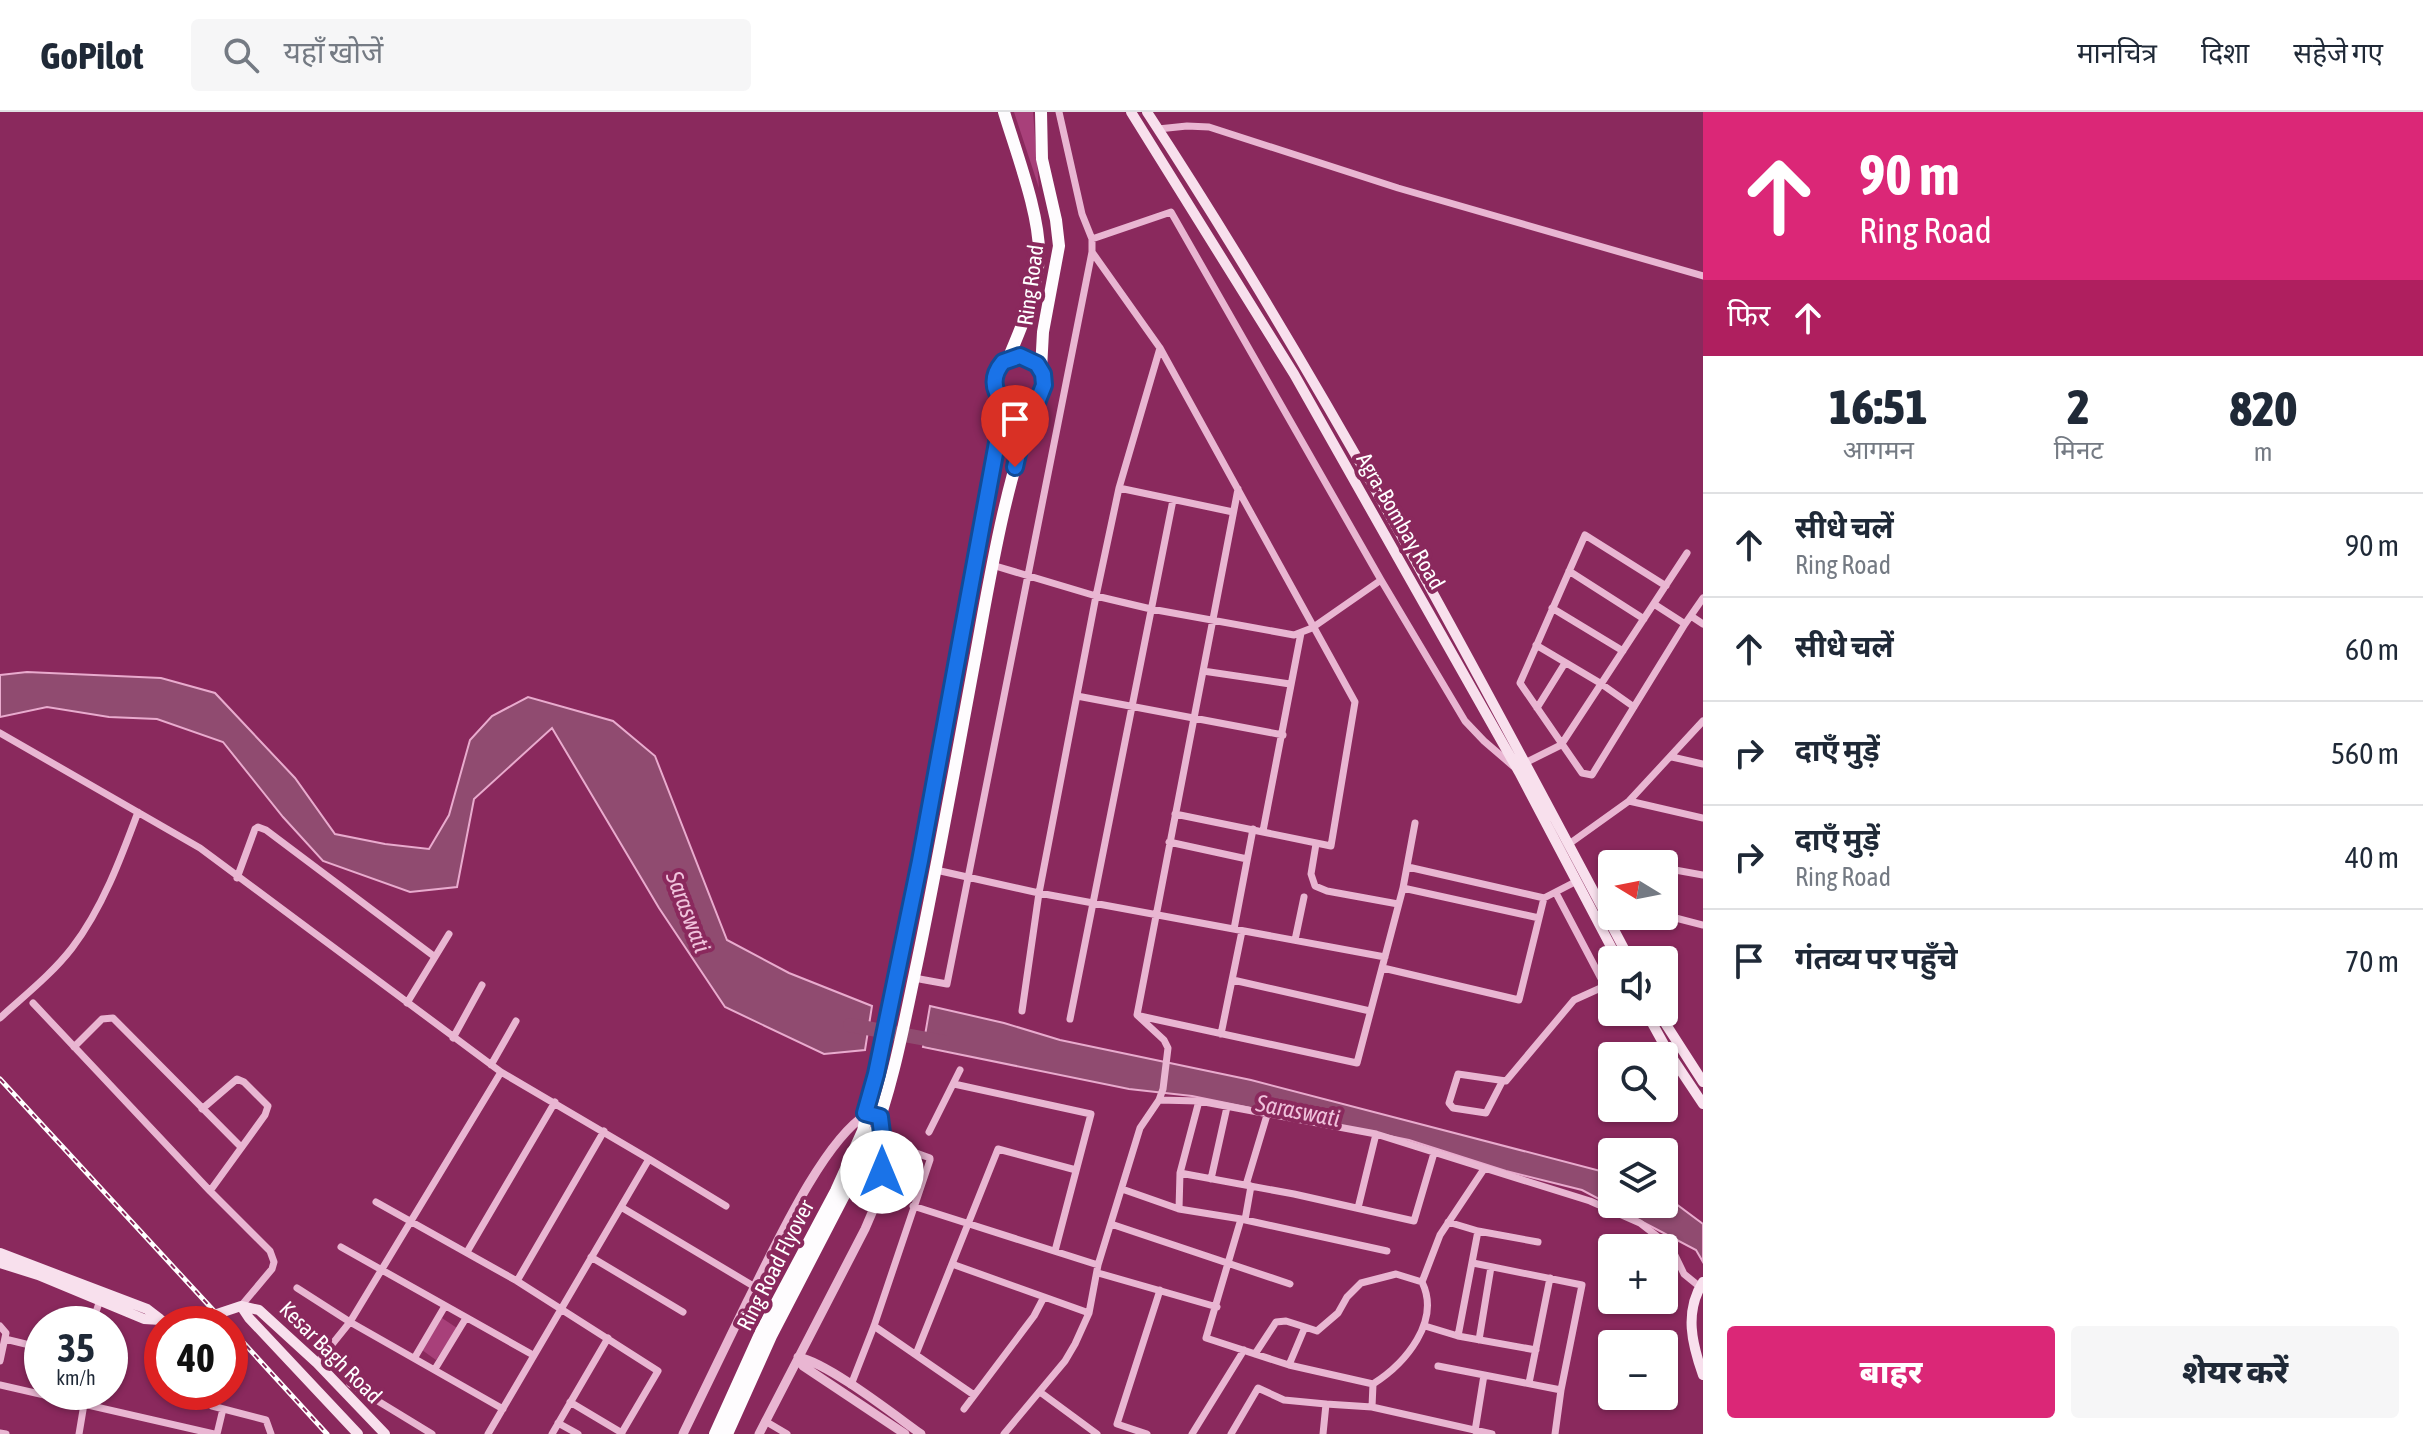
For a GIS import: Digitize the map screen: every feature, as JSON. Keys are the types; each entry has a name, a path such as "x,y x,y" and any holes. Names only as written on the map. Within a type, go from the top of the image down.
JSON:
{"highway":[{"path":"1004,112 1030,197 1039,257 1019,333 1008,359 994,377 995,391 1010,406 1024,407 1037,400"},
{"name":"Ring Road","path":"1041,112 1042,159 1059,246 1043,332 1041,369"},
{"path":"914,978 992,565 1020,445 1044,385 1041,369 1027,357 1008,359"},
{"name":"Ring Road Flyover","path":"715,1434 863,1131 920,861 1004,402"},
{"name":"Ring Road Flyover","path":"727,1434 766,1334 870,1145 897,1059 914,978"}],"main road":[{"name":"Agra-Bombay Road","path":"1131,112 1294,374 1520,768 1569,844 1623,946"},
{"name":"Agra-Bombay Road","path":"1147,112 1284,334 1447,619 1575,882 1610,946"},
{"path":"1654,1026 1667,1050 1700,1088"},
{"path":"1666,1026 1700,1088 1703,1104"},
{"path":"0,1253 144,1308"},
{"path":"0,1263 144,1319"},
{"path":"1702,1285 1695,1298 1691,1328 1692,1344 1703,1375"},
{"name":"Kesar Bagh Road","path":"248,1308 259,1310 317,1363 385,1434"},
{"path":"248,1316 358,1434"}],"street":[{"path":"914,978 947,984 1092,252 1092,239 1082,214 1059,112"},
{"path":"1158,129 1209,127 1398,188 1703,276"},
{"path":"1092,239 1189,203"},
{"path":"1171,212 1465,721 1520,768 1553,746 1561,745"},
{"path":"1092,252 1160,348 1355,702 1331,846 1175,814"},
{"path":"1022,1011 1039,893 1096,596 1119,488 1160,348"},
{"path":"1119,488 1233,512"},
{"path":"1137,1015 1238,489"},
{"path":"1070,1019 1173,500"},
{"path":"1666,586 1585,535 1520,683 1582,773 1592,775 1703,598"},
{"path":"1561,745 1687,553"},
{"path":"992,565 1151,609 1294,635 1312,628 1381,580"},
{"path":"1569,571 1644,619"},
{"path":"1654,604 1685,624"},
{"path":"1552,608 1623,651"},
{"path":"1691,616 1703,624"},
{"path":"1263,831 1301,633"},
{"path":"1536,645 1634,707"},
{"path":"1537,708 1565,663"},
{"path":"1203,671 1290,684"},
{"path":"1077,696 1283,735"},
{"path":"1569,844 1629,801 1703,721"},
{"path":"0,733 200,848 501,1072 726,1206"},
{"path":"1672,757 1703,764"},
{"path":"1629,801 1703,818"},
{"path":"0,1018 60,962 79,939 115,871 138,812"},
{"path":"1137,1015 1357,1063 1403,888 1415,823"},
{"path":"237,878 252,834 255,829 262,828 435,957"},
{"path":"1221,1034 1233,980 1253,829"},
{"path":"1169,842 1247,859"},
{"path":"1316,844 1311,874 1315,886 1398,904"},
{"path":"1408,867 1544,898 1575,882"},
{"path":"936,870 1039,893 1385,957"},
{"path":"1678,871 1703,875"},
{"path":"1403,888 1539,918"},
{"path":"1502,1082 1460,1073 1449,1103 1453,1108 1486,1113 1502,1082 1510,1078 1574,1000 1605,986 1556,893"},
{"path":"1295,940 1304,897"},
{"path":"1383,968 1519,1000 1544,898"},
{"path":"1678,919 1703,925"},
{"path":"407,1003 449,934"},
{"path":"1233,980 1370,1011"},
{"path":"453,1038 482,985"},
{"path":"33,1003 273,1255 272,1269 241,1306"},
{"path":"1020,1434 1007,1430 1065,1361 1089,1313 1098,1269 1140,1128 1163,1089 1168,1055 1164,1040 1137,1015"},
{"path":"74,1047 102,1019 113,1018 241,1147"},
{"path":"491,1065 516,1021"},
{"path":"929,1132 960,1070"},
{"path":"317,1363 350,1322 501,1072"},
{"path":"202,1109 235,1081 244,1082 268,1106 265,1115 210,1191"},
{"path":"954,1084 1091,1114 1055,1251"},
{"path":"1159,1100 1199,1101 1376,1134 1590,1201 1640,1223 1671,1247 1684,1274 1702,1285"},
{"path":"1179,1209 1180,1173 1199,1101"},
{"path":"467,1252 555,1102"},
{"path":"1211,1179 1227,1107"},
{"path":"683,1434 780,1236 820,1165 865,1113 880,1117 883,1141 880,1194 759,1434"},
{"path":"1267,1115 1243,1219 1206,1338 1289,1365 1373,1384 1386,1376 1425,1326 1427,1293 1422,1282 1433,1249 1484,1169"},
{"path":"517,1281 604,1131"},
{"path":"1358,1208 1376,1134"},
{"path":"851,1385 930,1158 883,1141"},
{"path":"916,1354 998,1149 1076,1170"},
{"path":"1180,1173 1414,1221 1434,1153"},
{"path":"488,1434 649,1159"},
{"path":"1122,1189 1179,1209 1243,1219 1387,1251"},
{"path":"376,1202 517,1281 658,1371 621,1433 570,1402"},
{"path":"913,1206 1217,1307"},
{"path":"621,1207 755,1287"},
{"path":"1448,1222 1538,1242"},
{"path":"1111,1224 1290,1284"},
{"path":"1458,1336 1478,1231"},
{"path":"341,1247 533,1355"},
{"path":"591,1257 683,1312"},
{"path":"1473,1263 1582,1285 1555,1434"},
{"path":"952,1264 1089,1313"},
{"path":"1479,1340 1491,1267"},
{"path":"1255,1354 1276,1322 1286,1321 1317,1331 1338,1313 1347,1297 1361,1283 1396,1274 1422,1282"},
{"path":"1529,1383 1550,1278"},
{"path":"297,1288 350,1322 503,1409"},
{"path":"1147,1434 1117,1424 1160,1290"},
{"path":"964,1409 1034,1316 1044,1297"},
{"path":"98,1306 100,1300"},
{"path":"415,1357 445,1306"},
{"path":"435,1369 466,1318"},
{"path":"0,1326 5,1330 0,1361"},
{"path":"874,1326 974,1395"},
{"path":"1425,1326 1458,1336 1536,1350"},
{"path":"1289,1365 1305,1327"},
{"path":"552,1434 608,1338"},
{"path":"5,1339 24,1344"},
{"path":"1194,1434 1244,1350"},
{"path":"798,1357 807,1359 851,1385 921,1434"},
{"path":"798,1357 803,1366 905,1434"},
{"path":"1438,1366 1561,1390"},
{"path":"1475,1431 1484,1375"},
{"path":"350,1384 432,1434"},
{"path":"1372,1407 1373,1384"},
{"path":"0,1385 24,1390"},
{"path":"1231,1434 1258,1388 1284,1400 1372,1407 1492,1434"},
{"path":"1040,1392 1097,1434"},
{"path":"1323,1434 1326,1404"},
{"path":"79,1434 84,1410"},
{"path":"115,1410 215,1434 223,1410"},
{"path":"227,1410 266,1420 271,1434"},
{"path":"765,1421 787,1434"},
{"path":"558,1423 578,1434"},
{"path":"172,1434 175,1424"},
{"path":"0,1433 6,1434"}],"shaded area":[{"path":"1014,112 1033,112 1039,188"},
{"path":"442,1318 457,1328 436,1360 422,1350"}],"water":[{"path":"27,672 161,678 215,693 295,778 335,834 429,849 449,815 470,740 492,716 528,697 613,721 655,756 727,940 789,973 872,1006 865,1050 824,1054 725,1007 659,908 552,728 474,799 457,887 410,892 323,861 223,742 157,719 109,717 47,707 0,717 0,675"},
{"path":"930,1006 1060,1040 1251,1080 1598,1170 1598,1198 1582,1190 1506,1171 1409,1140 1192,1096 1129,1089 923,1047"},
{"path":"1678,1205 1703,1224 1703,1262 1696,1250 1678,1241 1678,1234 1666,1234 1635,1218 1678,1218"}],"waterway":[{"name":"Saraswati","path":"850,1025 943,1042"}],"railway":[{"path":"0,1079 209,1306"},
{"path":"248,1348 327,1434"}],"route":[{"path":"882,1172 884,1150 880,1117 865,1113 876,1074 920,861 996,448 1004,402 995,391 994,377 1003,362 1020,356 1037,364 1045,380 1020,445 1015,467"}]}
